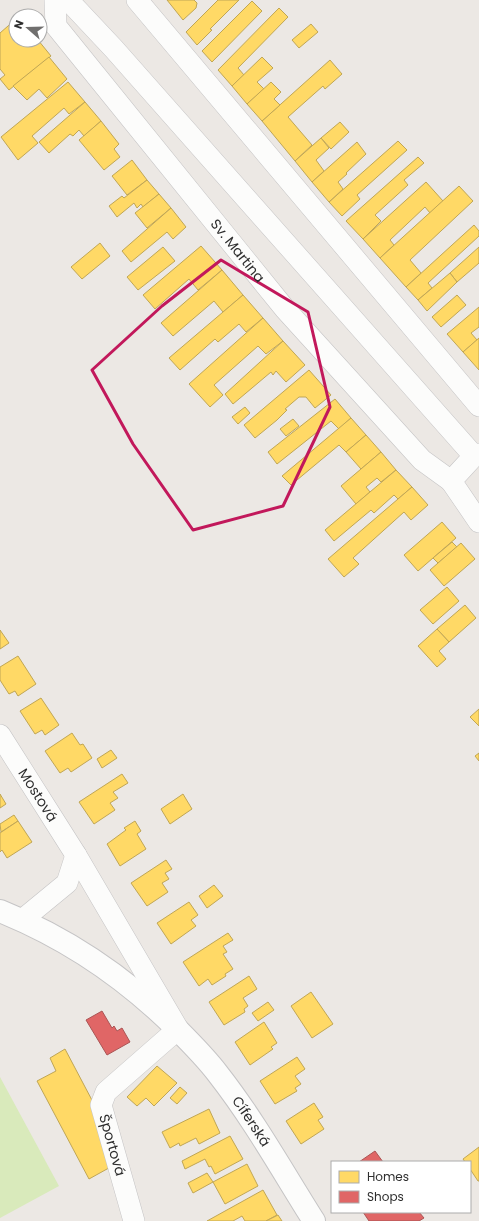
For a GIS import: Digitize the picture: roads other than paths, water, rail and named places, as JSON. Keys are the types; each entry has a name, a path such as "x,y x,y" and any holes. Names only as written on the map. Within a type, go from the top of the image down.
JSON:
{"street":[{"name":"Sv. Martina","path":"55,0 56,26 285,309 422,460 450,481 479,522"},
{"path":"68,0 125,61 476,455 450,481"},
{"path":"137,0 479,406"},
{"name":"Mostová","path":"0,735 76,855"},
{"path":"22,920 67,883 76,855"},
{"name":"Cíferská","path":"76,855 178,1030"},
{"name":"Cíferská","path":"0,911 22,920 69,944 109,970 152,1004 194,1046 218,1073 253,1124 314,1221"},
{"name":"Športová","path":"134,1221 101,1105 106,1092 178,1030"}]}
